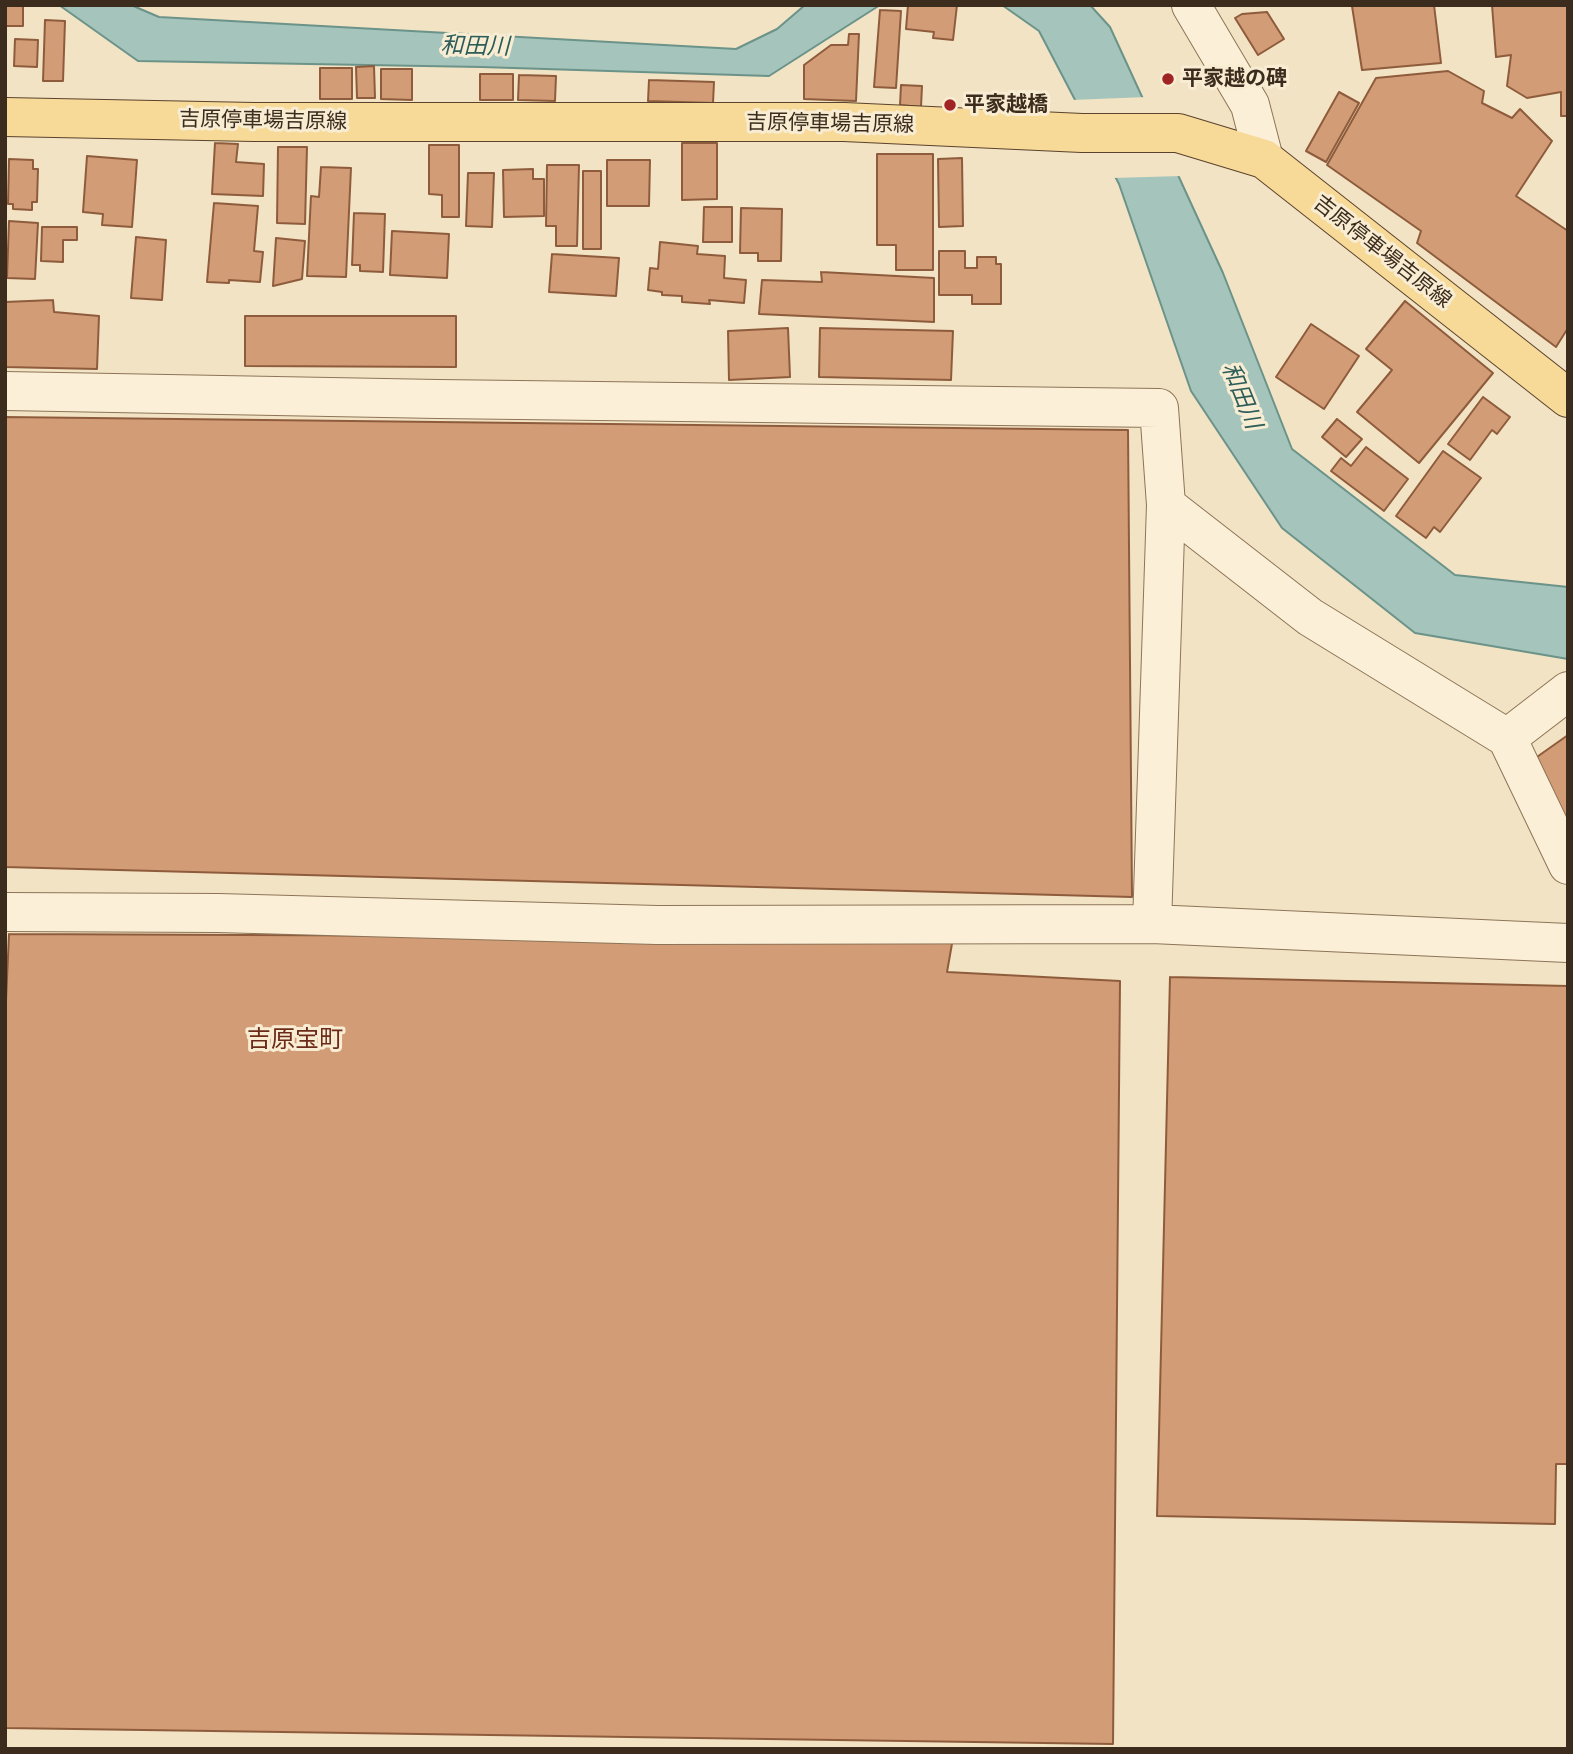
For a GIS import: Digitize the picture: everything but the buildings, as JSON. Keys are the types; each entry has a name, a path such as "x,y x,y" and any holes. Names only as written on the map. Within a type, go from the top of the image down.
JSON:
{"main road":[{"name":"吉原停車場吉原線","path":"5,117 254,122 844,122 1082,133 1178,133 1264,159 1568,398"}],"street":[{"path":"1191,5 1250,105 1264,159"},
{"path":"5,391 1159,408 1166,505 1152,924"},
{"path":"1166,505 1310,617 1507,738 1568,865"},
{"path":"1507,738 1568,691"},
{"path":"5,912 218,913 657,925 1152,924 1568,943"}],"water":[{"name":"和田川","path":"59,5 131,5 159,17 736,49 777,29 805,5 880,5 769,76 481,67 138,61"},
{"name":"和田川","path":"1002,5 1090,5 1110,27 1223,273 1292,449 1455,575 1568,587 1568,659 1415,633 1282,528 1191,391 1119,184 1039,31"}],"pier":[{"path":"1146,97 1182,176 1112,178 1071,100"}],"place":[{"name":"平家越の碑","path":"1168,79"},
{"name":"平家越橋","path":"950,105"}],"district":[{"name":"吉原宝町","path":"295,1040"}]}
